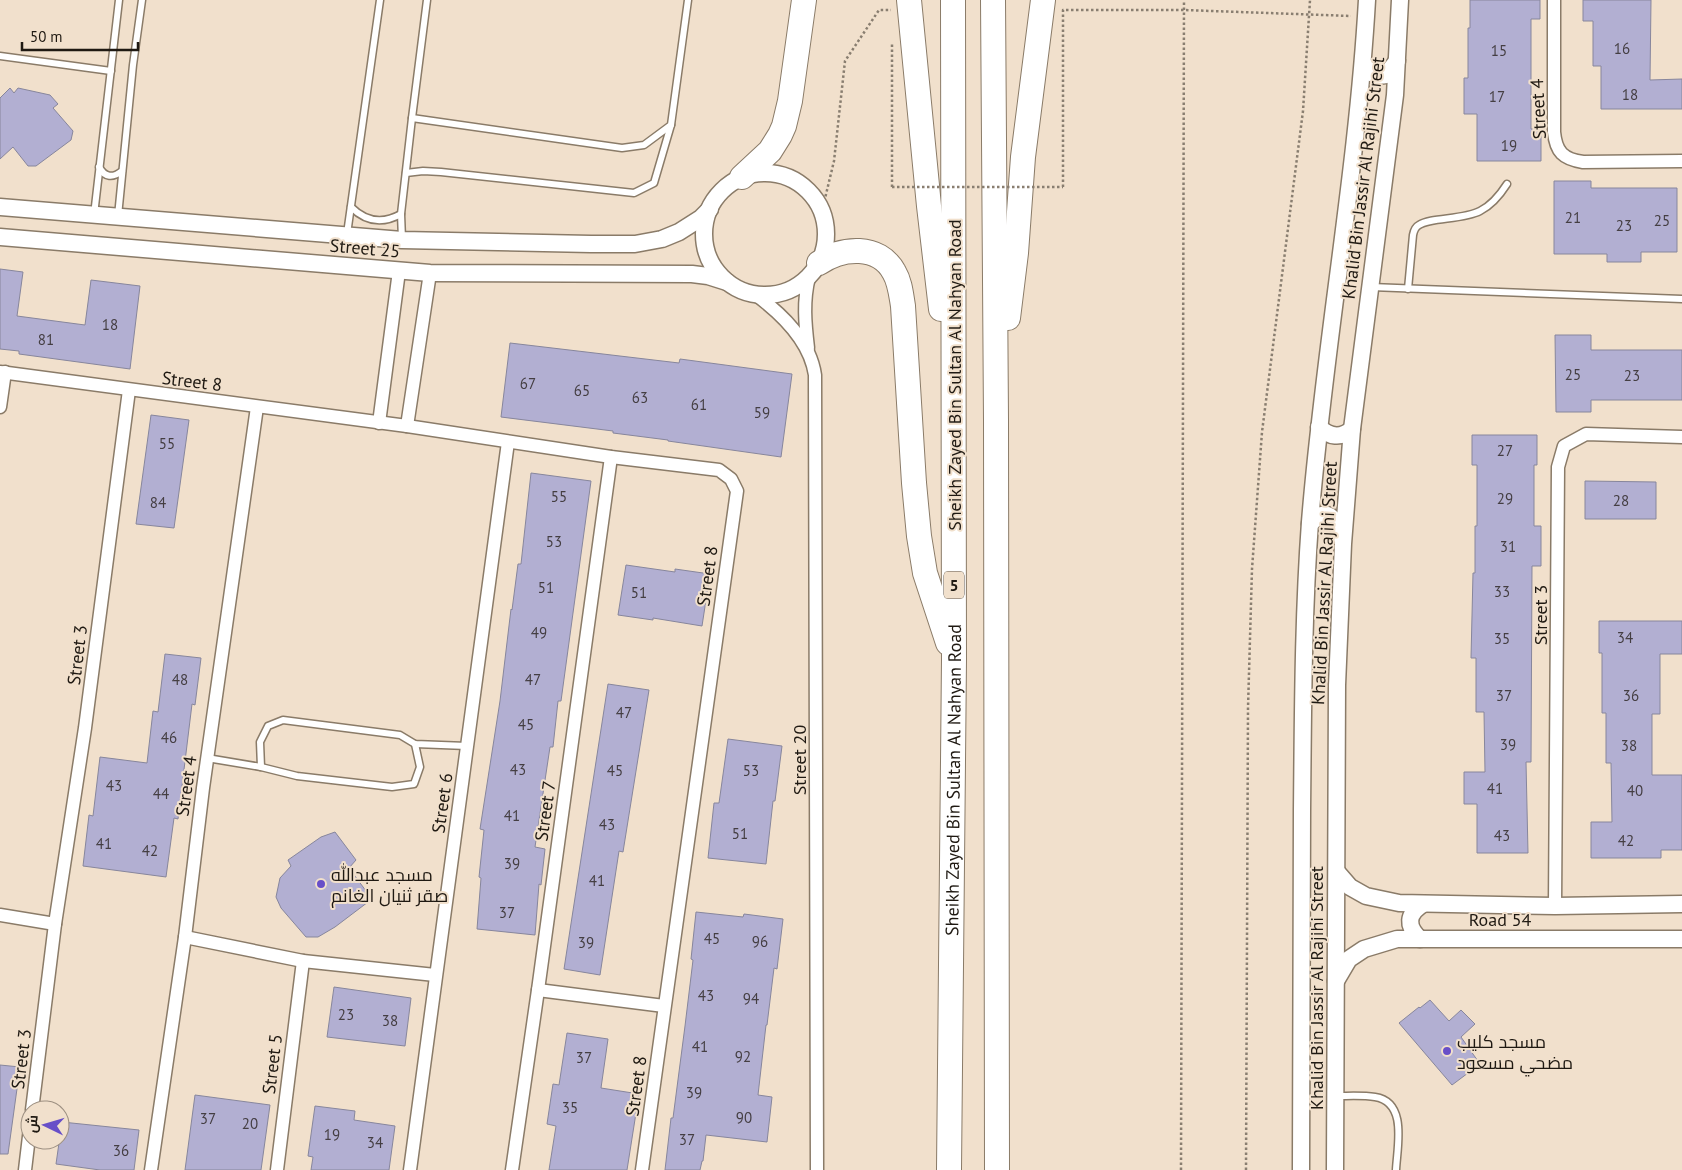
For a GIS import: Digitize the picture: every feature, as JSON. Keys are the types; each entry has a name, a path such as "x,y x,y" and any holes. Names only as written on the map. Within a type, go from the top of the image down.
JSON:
{"highway":[{"path":"742,177 770,151 784,126 790,101 804,0"},
{"name":"Sheikh Zayed Bin Sultan Al Nahyan Road","path":"949,1170 954,659 953,0"},
{"path":"993,0 996,419 997,1170"},
{"path":"901,5 929,206 954,419"},
{"path":"996,419 1016,253 1023,157 1053,5"},
{"path":"814,270 830,255 842,251 864,252 880,257 887,262 898,279 903,306 915,492 921,553 932,597 954,659"}],"street":[{"name":"Khalid Bin Jassir Al Rajihi Street","path":"1301,1170 1303,686 1310,524 1319,427 1364,63 1367,0"},
{"name":"Khalid Bin Jassir Al Rajihi Street","path":"1335,1170 1337,685 1343,544 1352,429 1396,95 1400,0"},
{"name":"Street 4","path":"1554,0 1554,132 1555,144 1562,154 1571,160 1583,162 1682,162"},
{"path":"1364,63 1370,73 1378,76 1386,75 1397,61"},
{"path":"774,173 789,178 803,186 810,193 822,211 825,221 826,242 814,270 797,286 788,291 767,296 746,292 727,282 713,267 705,247 705,225 710,209 724,188 742,177 774,173"},
{"name":"Street 25","path":"0,207 402,240 591,244 643,243 662,239 679,232 701,218 710,209"},
{"name":"Street 25","path":"0,237 430,273 692,274 708,276 727,282"},
{"name":"Street 20","path":"814,270 805,293 804,310 808,350 815,375 816,420 817,1170"},
{"path":"379,423 399,271"},
{"path":"407,426 430,273"},
{"name":"Street 20","path":"756,295 774,308 788,322 808,350"},
{"path":"0,407 2,372"},
{"name":"Street 8","path":"2,372 407,426 611,457 719,470 731,479 736,490 642,1170"},
{"name":"Street 3","path":"33,1100 55,924 85,728 129,390"},
{"name":"Street 4","path":"151,1170 185,937 207,758 257,407"},
{"path":"1319,427 1328,434 1338,436 1346,434 1352,429"},
{"name":"Street 3","path":"1555,906 1558,467 1564,446 1586,434 1682,437"},
{"name":"Street 6","path":"410,1170 508,442"},
{"name":"Street 7","path":"512,1170 611,457"},
{"path":"1310,524 1317,516 1326,514 1333,517 1338,526 1343,544"},
{"name":"Road 54","path":"1337,872 1350,887 1366,896 1399,903 1555,906 1682,904"},
{"path":"1420,939 1410,925 1411,916 1415,908 1422,904"},
{"path":"0,915 55,924"},
{"path":"185,937 303,962 435,975"},
{"name":"Road 54","path":"1336,981 1349,959 1364,949 1396,939 1682,939"},
{"name":"Street 5","path":"277,1170 303,962"},
{"path":"538,990 664,1006"},
{"path":"25,1170 27,1150"}],"lane":[{"path":"94,215 119,0"},
{"path":"118,217 142,0"},
{"path":"347,236 380,0"},
{"path":"402,240 401,214 428,0"},
{"path":"406,173 423,171 441,172 634,193 654,183 671,125 688,0"},
{"path":"0,56 111,71"},
{"path":"412,118 622,148 644,145 671,125"},
{"path":"99,166 102,173 108,176 116,176 122,171"},
{"path":"1408,289 1413,234 1416,227 1424,223 1463,217 1479,212 1494,202 1507,184"},
{"path":"351,207 357,213 371,220 386,220 401,214"},
{"path":"1370,287 1682,299"},
{"path":"261,767 260,742 268,726 283,720 400,735 415,744 468,746"},
{"path":"207,758 261,767 297,776 392,787 414,784 420,767 415,744"},
{"path":"1335,1096 1374,1096 1387,1102 1392,1107 1398,1120 1396,1170"}],"path":[{"path":"1181,1170 1184,0"},
{"path":"1246,1170 1248,708 1252,569 1262,432 1303,111 1310,0"},
{"path":"822,211 834,161 845,61 879,10 901,5"},
{"path":"892,39 892,187 1063,187 1053,5 1366,17"}],"building":[{"path":"1470,0 1540,0 1540,19 1531,19 1531,129 1541,129 1541,161 1477,161 1477,114 1464,114 1464,78 1468,78"},
{"path":"1583,0 1651,0 1650,80 1682,79 1682,109 1601,109 1601,66 1593,66 1593,21 1583,21"},
{"path":"10,88 14,93 18,88 50,95 58,104 53,108 73,131 71,140 36,166 28,166 13,147 0,159 0,98"},
{"path":"1554,181 1591,181 1591,188 1677,188 1677,252 1641,252 1641,262 1607,262 1607,254 1554,254"},
{"path":"0,269 23,272 17,316 85,325 91,280 140,286 130,369 19,354 19,351 0,349"},
{"path":"1555,335 1591,335 1591,350 1682,350 1682,400 1591,400 1591,412 1556,412"},
{"path":"510,343 679,363 680,359 792,374 781,457 613,433 613,431 501,417"},
{"path":"151,415 189,420 174,528 136,524"},
{"path":"1472,435 1537,435 1537,465 1534,465 1534,526 1541,526 1541,566 1532,566 1531,762 1526,762 1528,853 1477,853 1477,804 1464,804 1464,772 1485,772 1484,712 1476,712 1476,658 1471,658 1475,526 1477,526 1477,465 1472,465"},
{"path":"531,473 591,481 561,701 558,701 553,747 550,747 535,847 545,849 541,885 539,884 535,935 477,929 481,878 479,877 484,830 480,829 500,701 511,609 518,564 521,564"},
{"path":"1585,481 1656,482 1656,519 1585,519"},
{"path":"626,565 675,572 675,569 710,574 702,626 653,618 653,620 618,615"},
{"path":"1599,621 1682,621 1682,654 1660,654 1660,714 1652,714 1652,775 1682,775 1682,850 1661,850 1661,858 1591,858 1591,822 1612,822 1611,763 1606,763 1606,713 1602,713 1602,653 1599,653"},
{"path":"165,654 201,658 195,705 192,704 178,819 174,818 166,877 83,866 89,815 93,816 100,757 147,763 153,711 158,712"},
{"path":"608,684 649,690 623,852 619,851 600,975 564,969"},
{"path":"728,739 782,746 775,801 773,801 766,864 708,858 714,803 719,803"},
{"name":"مسجد عبدالله صقر ثنيان الغانم","path":"335,832 356,860 349,868 372,899 335,927 318,937 306,937 281,908 276,897 280,878 291,866 288,860 321,837"},
{"path":"696,912 743,917 744,914 783,919 777,969 774,968 758,1095 772,1097 767,1142 706,1135 700,1170 665,1170 693,960 691,959"},
{"path":"334,987 411,998 405,1046 327,1037"},
{"name":"مسجد كليب مضحي مسعود","path":"1430,1000 1449,1021 1461,1010 1475,1024 1461,1037 1480,1064 1452,1085 1399,1023"},
{"path":"567,1033 608,1039 601,1088 639,1094 627,1170 549,1170 556,1126 547,1124 553,1084 559,1085"},
{"path":"0,1065 20,1067 8,1154 0,1154"},
{"path":"195,1095 270,1105 261,1170 185,1170"},
{"path":"315,1106 355,1111 354,1120 395,1126 389,1170 311,1170 313,1157 308,1156"},
{"path":"70,1123 139,1130 134,1170 100,1170 56,1164 58,1150 70,1150"}],"place":[{"name":"مسجد عبدالله صقر ثنيان الغانم","path":"321,884"},
{"name":"مسجد كليب مضحي مسعود","path":"1447,1051"}]}
